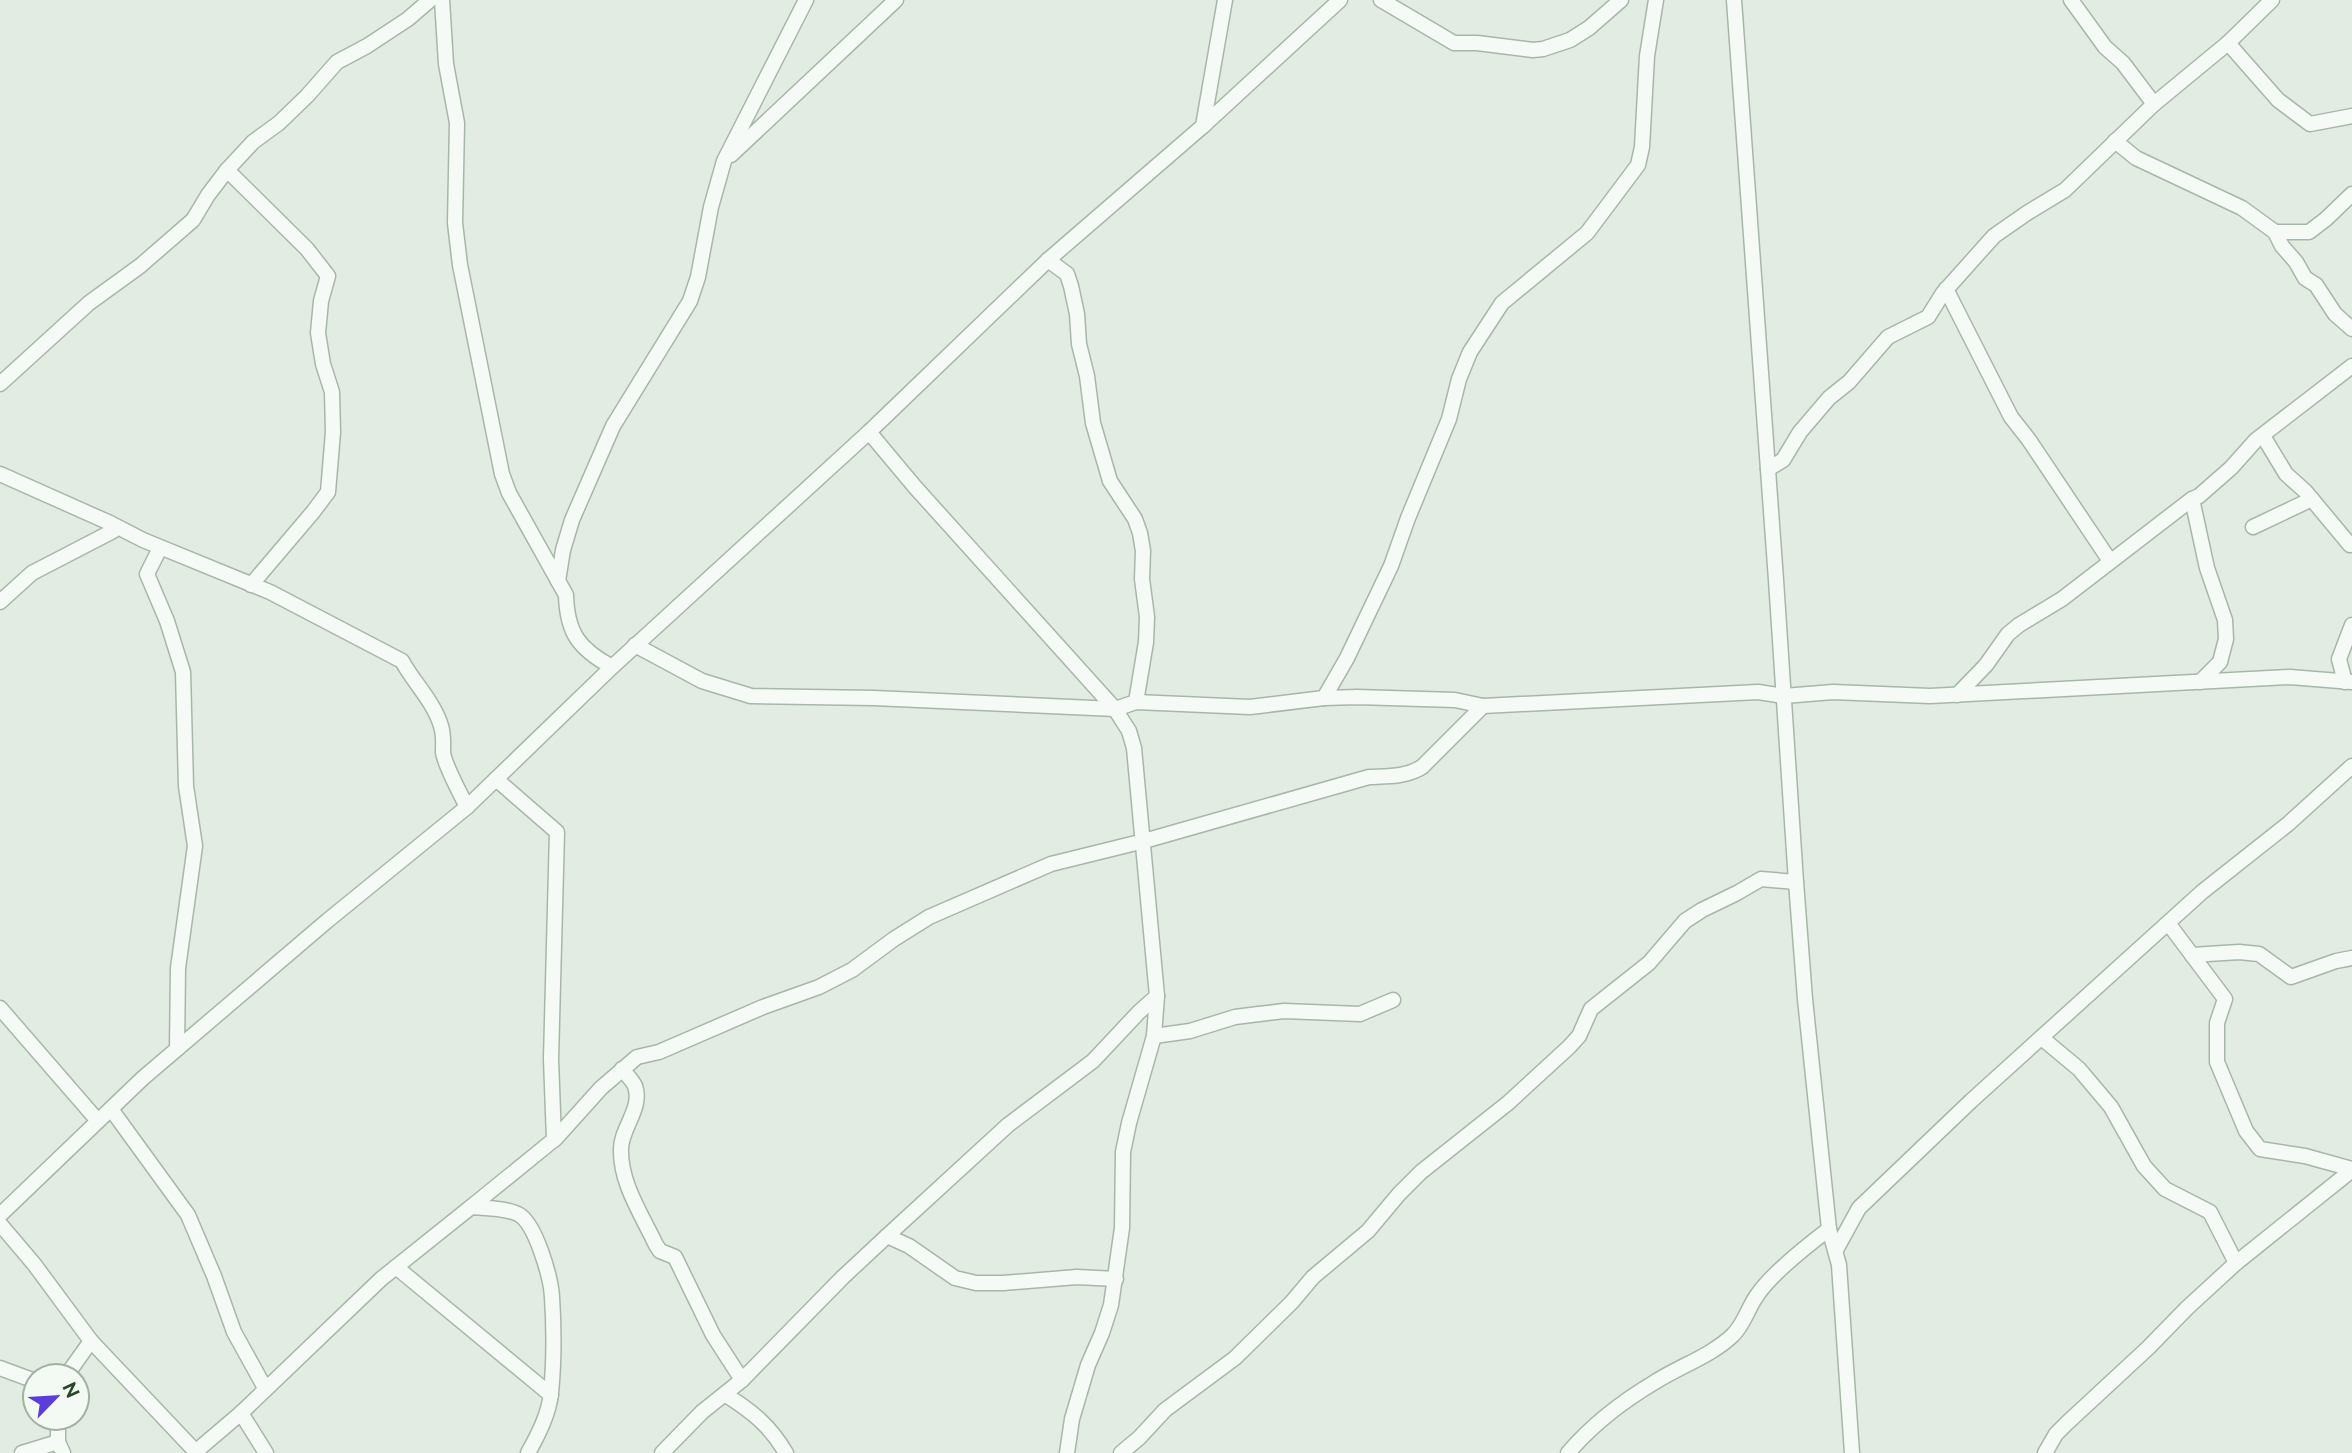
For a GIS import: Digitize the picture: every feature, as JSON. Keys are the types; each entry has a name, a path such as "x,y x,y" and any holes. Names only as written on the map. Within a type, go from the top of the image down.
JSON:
{"street":[{"path":"0,384 89,303 140,266 194,220 227,170 253,142 307,96 337,62 408,19 430,0"},
{"path":"442,0 446,64 457,123 455,223 460,265 502,474 509,493 566,595 566,612 574,635 590,655 612,667"},
{"path":"558,581 572,520 613,426 690,300 698,277 711,206 724,161 806,0"},
{"path":"724,161 896,0"},
{"path":"1203,127 1225,0"},
{"path":"0,1215 177,1049 327,921 467,807 635,645 869,432 1048,260 1203,127 1340,0"},
{"path":"1381,0 1454,43 1533,50 1570,40 1589,29 1620,0"},
{"path":"1324,698 1347,658 1391,566 1449,419 1459,379 1471,352 1502,303 1587,233 1638,165 1642,147 1647,56 1656,0"},
{"path":"1734,0 1805,999 1829,1228 1836,1250 1852,1453"},
{"path":"2071,0 2105,47 2123,63 2154,104"},
{"path":"1768,469 1783,460 1800,432 1829,398 1849,382 1888,337 1928,317 1946,289 1994,236 2065,190 2154,104 2228,43 2265,3"},
{"path":"2228,43 2278,100 2310,124 2352,116"},
{"path":"2115,141 2136,158 2242,208 2275,232 2305,278 2316,285 2335,314 2352,329"},
{"path":"227,170 307,249 328,276 321,302 318,333 331,392 333,432 328,492 251,585"},
{"path":"2275,232 2308,232 2352,194"},
{"path":"1048,260 1067,274 1077,314 1079,344 1087,376 1093,423 1110,481 1135,519 1140,533 1147,617 1146,642 1136,702"},
{"path":"1946,289 2011,417 2110,561"},
{"path":"1957,695 1986,665 2008,634 2062,599 2199,496 2263,436 2352,366"},
{"path":"869,432 915,487 1115,709 1129,731 1134,748 1157,996 1154,1036 1123,1152 1122,1228 1111,1305 1087,1365 1072,1419 1067,1453"},
{"path":"2263,436 2286,474 2312,499 2350,545"},
{"path":"0,474 160,548 270,592 402,661 411,678 429,700 441,725 443,754 467,807"},
{"path":"2192,499 2207,568 2225,620 2227,639 2220,662 2200,682"},
{"path":"2253,527 2312,499"},
{"path":"0,602 32,573 113,531 110,523"},
{"path":"160,548 147,575 167,621 183,672 186,786 195,846 178,968 177,1049"},
{"path":"635,645 702,681 751,696 979,702 1115,709 1136,702 1251,707 1324,698 1357,697 1455,700 1483,706 1758,692 1783,696 1807,692 1890,696 1957,695 2290,677 2349,682 2339,659 2352,625"},
{"path":"0,1224 34,1264 91,1341 195,1453 396,1267 554,1140 601,1088 637,1057 659,1052 830,981 852,970 929,917 1051,864 1144,841 1369,777 1414,772 1483,706"},
{"path":"1836,1250 1859,1208 1971,1101 2043,1039 2168,923 2288,824 2352,766"},
{"path":"496,779 557,832 551,1059 554,1140"},
{"path":"1121,1453 1165,1410 1235,1358 1283,1312 1312,1277 1368,1231 1421,1172 1508,1103 1569,1047 1579,1036 1591,1009 1649,963 1685,921 1761,878 1796,882"},
{"path":"2168,923 2225,999 2217,1023 2217,1062 2246,1131 2260,1149 2305,1156 2352,1169"},
{"path":"2336,961 2352,950"},
{"path":"2192,955 2239,951 2259,954 2291,977 2352,958"},
{"path":"662,1453 702,1412 742,1380 887,1236 1008,1125 1093,1061 1157,996"},
{"path":"1154,1036 1190,1031 1235,1017 1259,1014 1360,1014 1393,1000"},
{"path":"0,1008 98,1121"},
{"path":"2043,1039 2079,1069 2111,1107 2144,1167 2165,1189 2210,1212 2236,1263"},
{"path":"622,1069 635,1086 636,1106 624,1131 621,1149 625,1179 656,1245 660,1251 675,1257 713,1335 742,1380"},
{"path":"111,1109 188,1215 234,1332 265,1388"},
{"path":"2045,1453 2056,1434 2187,1308 2236,1263 2352,1169"},
{"path":"471,1207 498,1209 519,1214 526,1220 545,1265 552,1295 551,1395 540,1430 528,1453"},
{"path":"1568,1453 1581,1437 1615,1409 1654,1382 1701,1357 1732,1336 1744,1322 1759,1293 1829,1228"},
{"path":"887,1236 909,1246 955,1278 976,1283 1077,1277 1116,1279"},
{"path":"396,1267 551,1395"},
{"path":"76,1362 91,1341"},
{"path":"0,1368 21,1376"},
{"path":"726,1395 774,1432 786,1453"},
{"path":"241,1413 266,1453"},
{"path":"22,1453 61,1448"}]}
